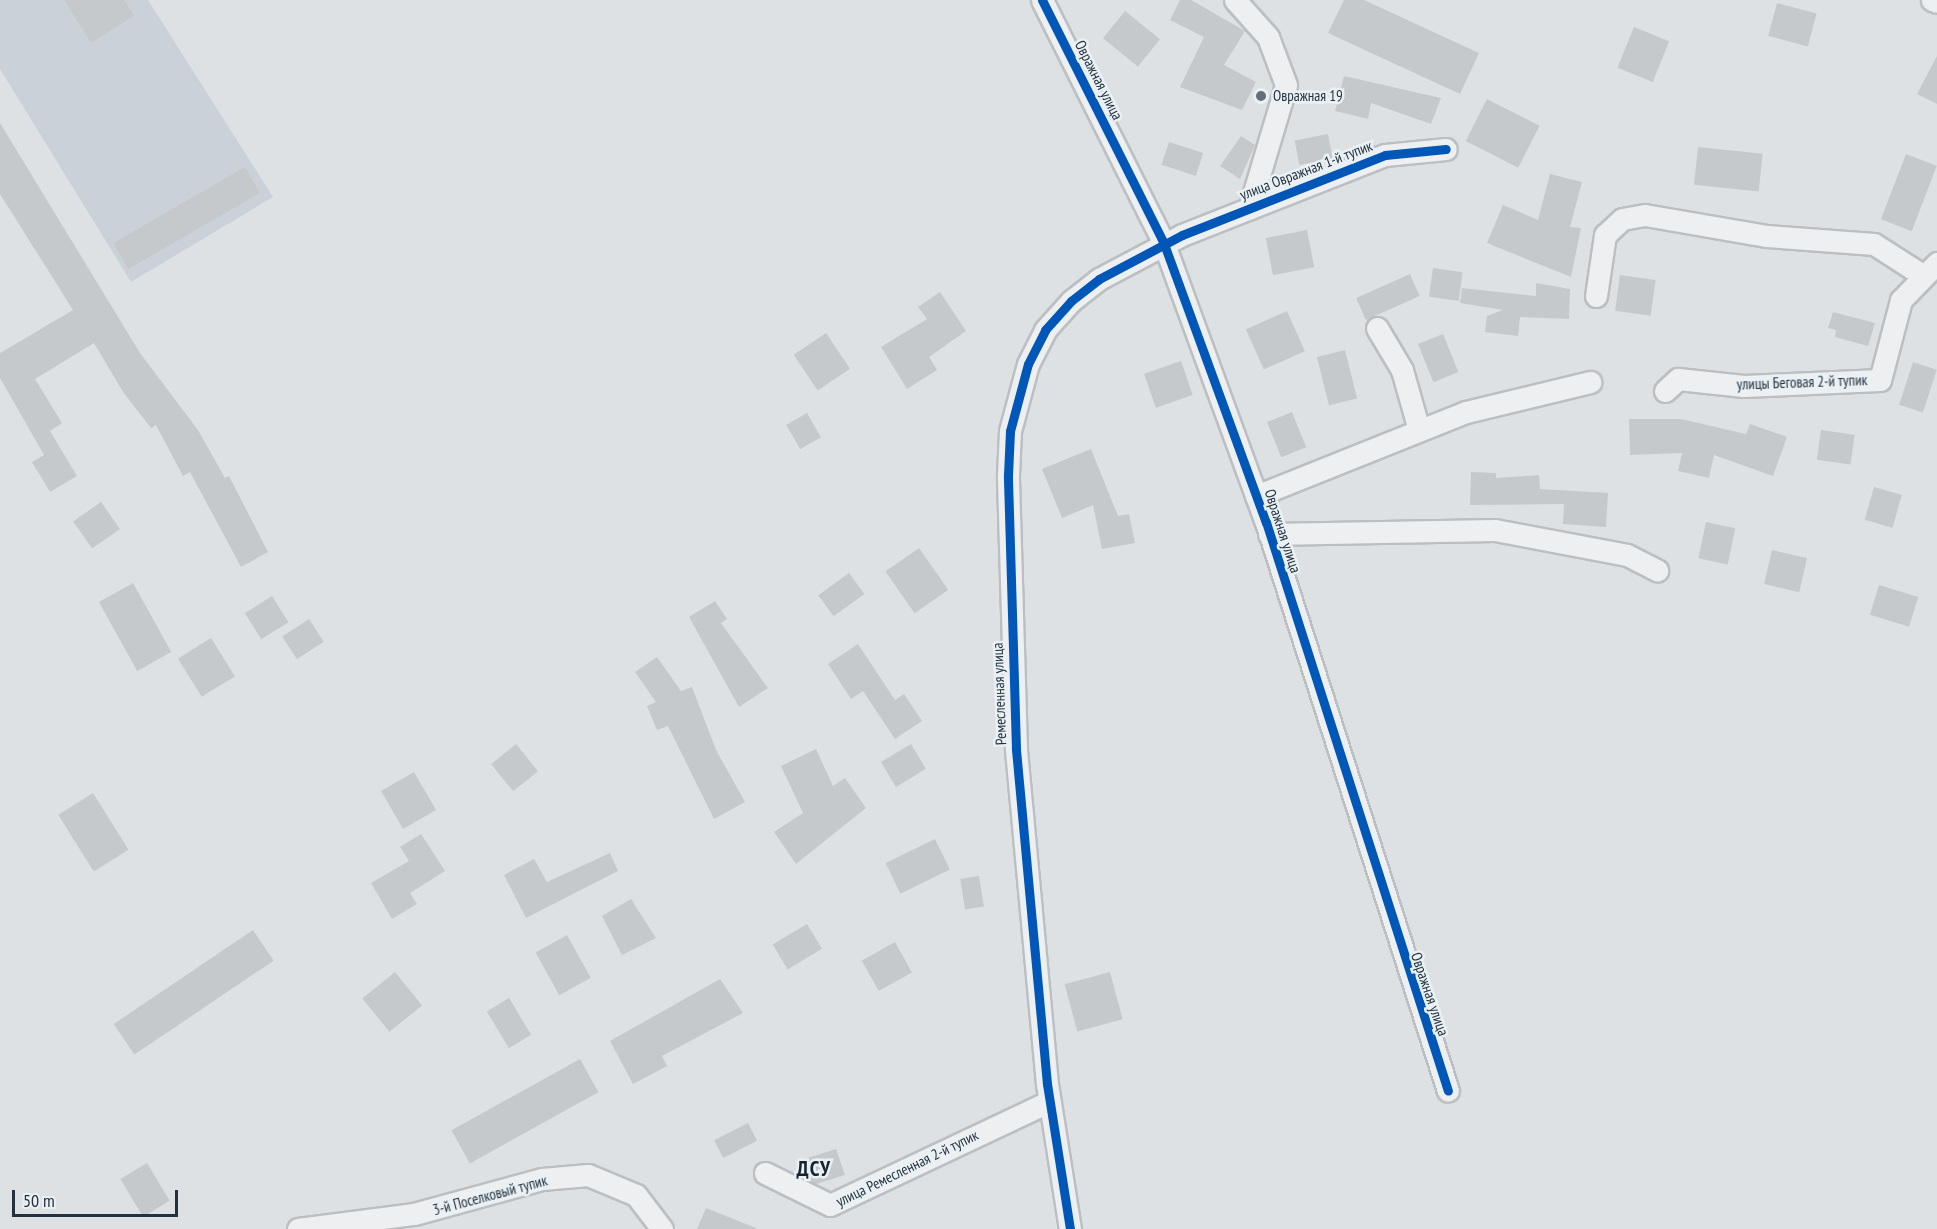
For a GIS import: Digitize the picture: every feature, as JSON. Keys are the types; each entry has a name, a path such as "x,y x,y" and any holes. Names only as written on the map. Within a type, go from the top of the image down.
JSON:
{"street":[{"name":"Овражная улица","path":"1042,0 1173,240 1448,1091"},
{"name":"улица Овражная 1-й тупик","path":"1235,0 1268,37 1287,86 1250,208"},
{"path":"1932,0 1937,2"},
{"name":"улица Овражная 1-й тупик","path":"1173,240 1385,155 1446,149"},
{"path":"1596,296 1605,235 1622,219 1645,215 1767,236 1874,244 1930,269"},
{"name":"Ремесленная улица","path":"1071,1229 1050,1101 1016,749 1010,430 1028,364 1045,330 1099,279 1173,240"},
{"name":"улицы Беговая 2-й тупик","path":"1665,391 1678,379 1744,386 1880,380 1901,300 1930,269"},
{"path":"1377,328 1402,370 1419,430"},
{"path":"1256,496 1466,412 1590,382"},
{"path":"1269,534 1495,530 1627,555 1657,570"},
{"name":"улица Ремесленная 2-й тупик","path":"765,1173 830,1205 1050,1101"},
{"name":"3-й Поселковый тупик","path":"298,1229 414,1214 542,1179 588,1175 636,1195 662,1229"}],"shaded area":[{"path":"0,0 148,0 273,197 131,282 0,69"}],"building":[{"path":"64,0 124,0 134,16 91,43"},
{"path":"1180,0 1191,0 1245,31 1224,65 1256,82 1242,110 1180,87 1204,37 1170,20"},
{"path":"1344,0 1364,0 1479,53 1460,94 1328,33"},
{"path":"1777,3 1817,14 1808,46 1768,36"},
{"path":"1125,11 1160,39 1138,67 1103,38"},
{"path":"1634,27 1669,41 1653,82 1618,68"},
{"path":"1937,56 1937,104 1917,94"},
{"path":"1344,76 1441,98 1431,124 1371,103 1368,119 1335,111"},
{"path":"1487,99 1540,126 1518,168 1466,141"},
{"path":"0,123 140,353 198,430 225,478 229,476 268,552 241,567 190,472 183,476 156,425 151,428 123,392 94,343 35,379 62,423 50,431 77,476 50,492 32,462 44,455 0,378 0,353 73,310 0,194"},
{"path":"1328,134 1333,159 1299,165 1295,140"},
{"path":"1241,136 1255,145 1240,179 1220,166"},
{"path":"1169,142 1203,153 1196,176 1162,165"},
{"path":"1698,147 1763,154 1759,192 1694,185"},
{"path":"1906,154 1937,166 1912,231 1881,219"},
{"path":"245,167 260,193 128,269 113,243"},
{"path":"1550,174 1582,182 1570,227 1581,228 1571,277 1487,243 1503,205 1538,220"},
{"path":"1307,230 1314,267 1273,275 1266,238"},
{"path":"1433,268 1463,272 1459,301 1429,297"},
{"path":"1410,274 1420,296 1366,320 1356,298"},
{"path":"1620,275 1656,280 1651,316 1615,311"},
{"path":"1536,283 1570,289 1569,319 1520,317 1518,336 1485,332 1487,316 1503,310 1460,303 1462,288 1536,296"},
{"path":"940,292 966,331 929,357 937,370 907,389 881,347 927,319 918,307"},
{"path":"1287,311 1305,351 1264,369 1246,329"},
{"path":"1833,312 1875,323 1868,346 1835,337 1836,330 1828,328"},
{"path":"826,333 850,369 818,390 794,355"},
{"path":"1443,334 1458,372 1433,382 1418,344"},
{"path":"1345,350 1357,399 1329,406 1317,357"},
{"path":"1181,361 1193,395 1156,408 1144,374"},
{"path":"1913,362 1937,370 1923,413 1899,405"},
{"path":"1292,412 1306,447 1281,457 1267,422"},
{"path":"807,413 821,437 800,449 786,425"},
{"path":"1629,419 1681,419 1746,434 1750,424 1787,437 1773,476 1714,455 1709,478 1678,471 1682,453 1630,455"},
{"path":"1821,430 1855,435 1850,464 1817,460"},
{"path":"1091,449 1118,516 1129,514 1135,543 1102,549 1093,505 1062,518 1042,469"},
{"path":"1471,472 1496,473 1496,478 1539,475 1540,489 1608,493 1606,527 1563,524 1564,504 1470,505"},
{"path":"1874,487 1902,495 1893,528 1865,520"},
{"path":"101,502 120,529 92,549 73,522"},
{"path":"1706,522 1735,528 1728,564 1698,558"},
{"path":"919,548 948,590 915,613 885,572"},
{"path":"1772,550 1807,558 1799,592 1764,584"},
{"path":"849,573 864,594 834,616 818,595"},
{"path":"133,583 171,652 137,671 99,602"},
{"path":"1879,585 1918,597 1909,627 1870,615"},
{"path":"272,596 288,622 261,639 245,613"},
{"path":"715,601 727,619 721,623 768,688 739,707 689,617"},
{"path":"309,619 324,642 297,659 282,636"},
{"path":"211,638 235,676 202,697 178,659"},
{"path":"858,644 895,700 904,694 922,721 895,739 863,691 851,699 828,664"},
{"path":"657,657 681,691 692,687 716,750 745,802 714,819 668,726 657,730 647,706 656,702 635,672"},
{"path":"516,744 538,771 513,791 491,764"},
{"path":"911,744 926,769 896,787 881,762"},
{"path":"816,749 833,786 845,778 866,808 796,864 774,832 803,813 781,766"},
{"path":"414,772 436,810 403,829 381,791"},
{"path":"93,793 129,850 94,872 58,815"},
{"path":"421,834 445,871 410,893 417,904 392,919 371,883 409,861 400,847"},
{"path":"935,839 950,870 900,894 886,863"},
{"path":"610,853 618,871 526,918 504,875 534,859 547,882"},
{"path":"979,876 984,907 965,910 960,879"},
{"path":"631,899 656,938 622,955 602,916"},
{"path":"807,924 822,949 788,969 773,945"},
{"path":"253,930 274,961 134,1055 114,1024"},
{"path":"567,935 591,978 559,995 536,952"},
{"path":"895,942 912,973 879,991 862,960"},
{"path":"395,972 422,1005 389,1032 362,998"},
{"path":"1110,972 1123,1019 1077,1031 1065,984"},
{"path":"720,979 743,1013 662,1056 667,1066 633,1084 610,1041"},
{"path":"509,998 531,1035 509,1048 487,1011"},
{"path":"580,1059 598,1092 470,1164 451,1130"},
{"path":"748,1123 757,1141 723,1158 714,1140"},
{"path":"836,1149 845,1175 816,1184 804,1178 798,1161"},
{"path":"147,1163 170,1201 143,1217 120,1179"},
{"path":"706,1208 756,1228 756,1229 697,1229"}],"cycle path":[{"path":"1042,0 1164,244 1266,522 1448,1091"},
{"path":"1070,1229 1047,1084 1016,749 1008,475 1010,431 1028,364 1045,330 1071,301 1099,279 1182,235 1385,155 1446,149"}],"place":[{"name":"Овражная 19","path":"1261,96"}],"district":[{"name":"ДСУ","path":"814,1169"}]}
